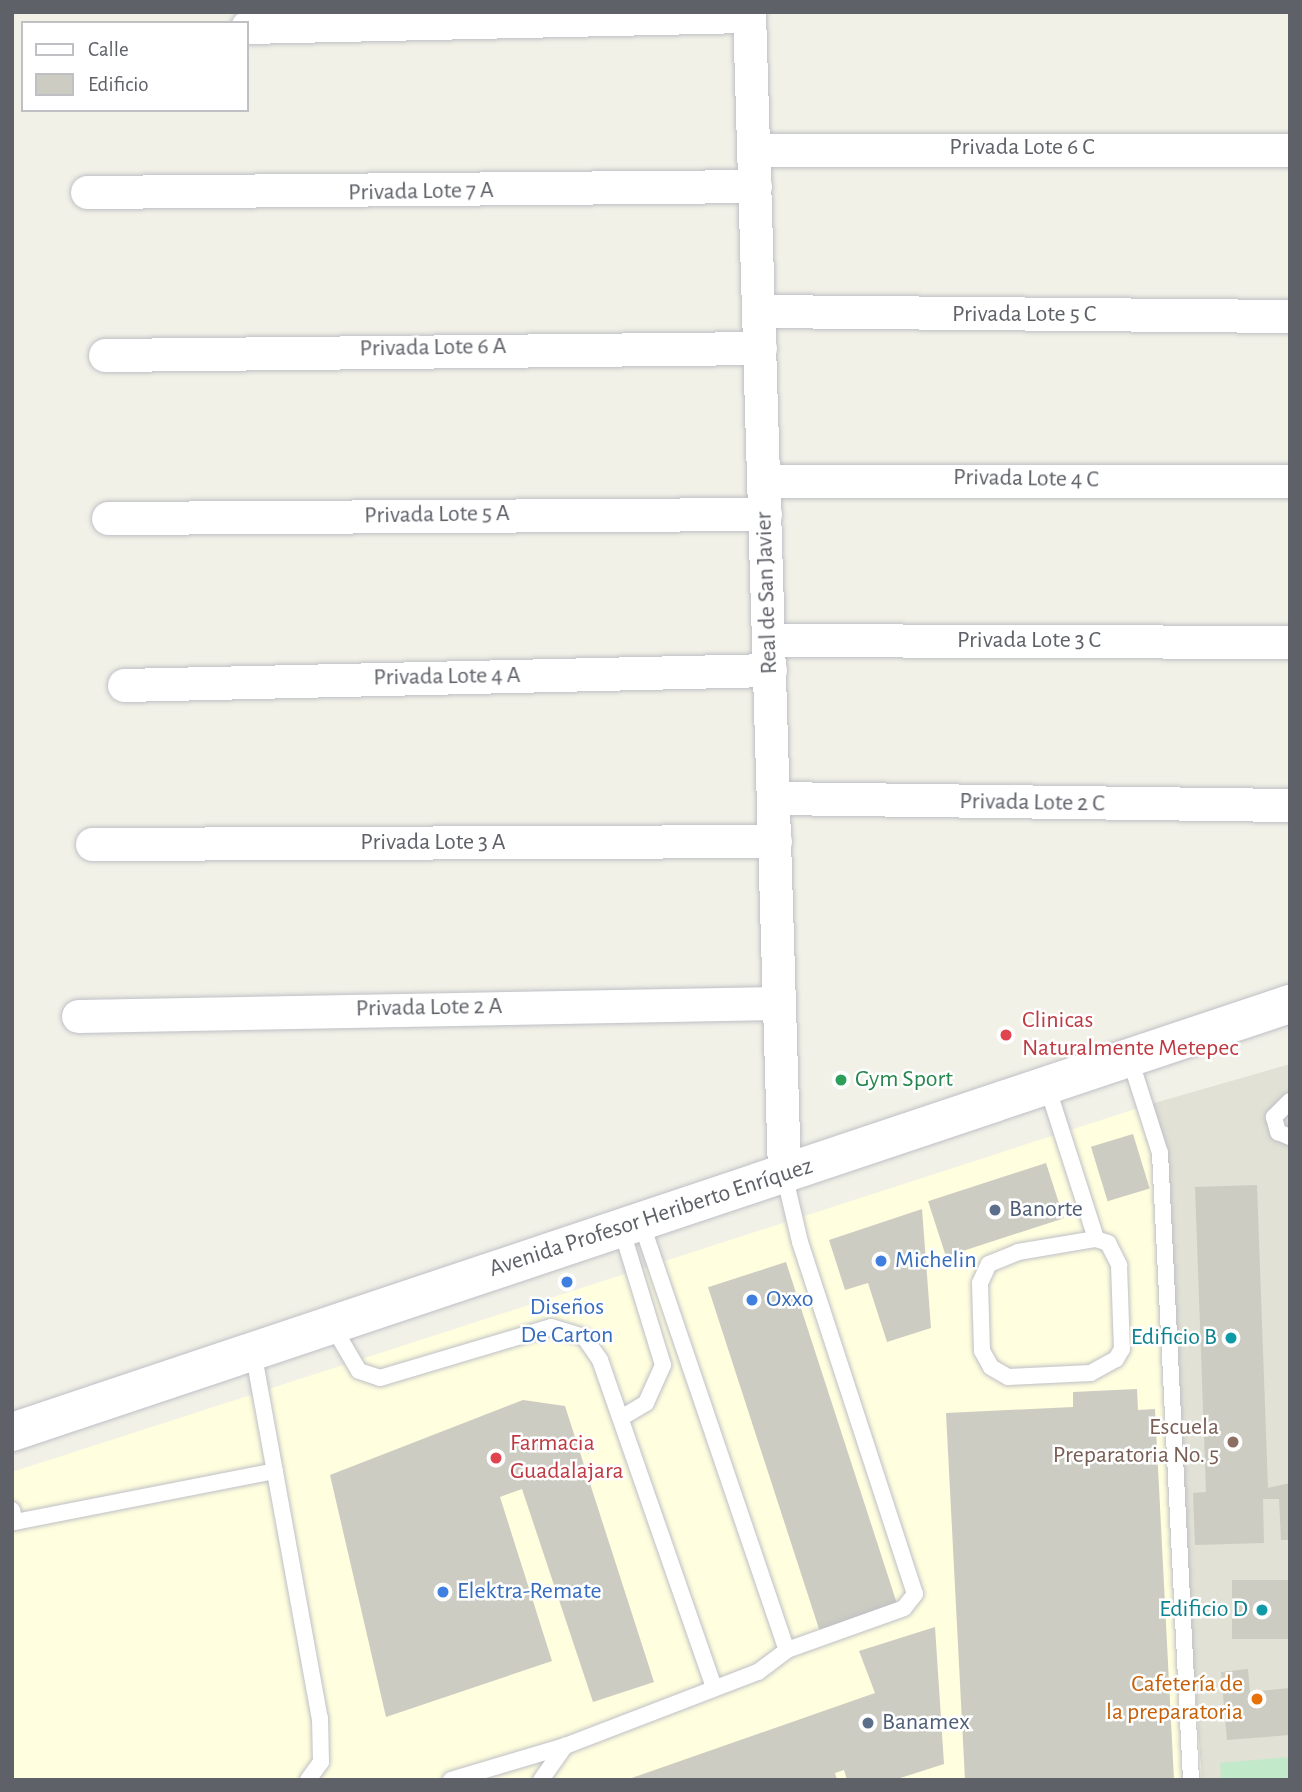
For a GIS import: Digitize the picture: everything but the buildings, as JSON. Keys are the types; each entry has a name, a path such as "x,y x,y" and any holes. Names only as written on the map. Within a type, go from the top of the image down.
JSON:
{"main road":[{"name":"Avenida Profesor Heriberto Enríquez","path":"12,1432 1290,1004"}],"street":[{"path":"248,27 749,14"},
{"name":"Real de San Javier","path":"749,14 785,1174"},
{"name":"Privada Lote 6 C","path":"754,150 1290,150"},
{"name":"Privada Lote 7 A","path":"87,192 755,186"},
{"name":"Privada Lote 5 C","path":"759,311 1290,316"},
{"name":"Privada Lote 6 A","path":"105,355 760,348"},
{"name":"Privada Lote 4 C","path":"762,481 1290,481"},
{"name":"Privada Lote 5 A","path":"108,518 765,514"},
{"name":"Privada Lote 3 C","path":"769,655 1290,642"},
{"name":"Privada Lote 4 A","path":"124,685 769,655"},
{"name":"Privada Lote 2 C","path":"774,798 1290,806"},
{"name":"Privada Lote 3 A","path":"92,844 775,841"},
{"name":"Privada Lote 2 A","path":"78,1016 779,1003"}],"lane":[{"path":"1130,1059 1150,1105 1165,1226 1191,1780"},
{"path":"1047,1086 1096,1240"},
{"path":"1290,1101 1274,1112 1278,1132 1290,1137"},
{"path":"451,1780 565,1746 770,1666 788,1650 904,1608 916,1585 800,1242 785,1174"},
{"path":"631,1225 788,1650"},
{"path":"621,1418 646,1403 663,1366 631,1225"},
{"path":"1096,1240 1108,1243 1119,1265 1122,1349 1116,1359 1091,1373 1008,1377 991,1367 982,1351 980,1283 989,1264 1018,1252 1096,1240"},
{"path":"332,1325 359,1371 380,1378 567,1328 592,1346 621,1418 714,1688"},
{"path":"253,1351 320,1718 321,1762 308,1780"},
{"path":"14,1516 275,1471"},
{"path":"541,1780 565,1746"}],"shaded area":[{"name":"Escuela Preparatoria No. 5","path":"1290,1064 1290,1780 1202,1780 1151,1104"},
{"path":"1151,1104 1202,1780 12,1780 12,1472"},
{"path":"1290,1757 1290,1780 1221,1780 1220,1763"}],"place":[{"name":"Clinicas Naturalmente Metepec","path":"1006,1035"},
{"name":"Gym Sport","path":"841,1080"},
{"name":"Banorte","path":"995,1210"},
{"name":"Michelin","path":"881,1261"},
{"name":"Diseños De Carton","path":"567,1282"},
{"name":"Oxxo","path":"752,1300"},
{"name":"Edificio B","path":"1231,1338"},
{"name":"Escuela Preparatoria No. 5","path":"1233,1442"},
{"name":"Farmacia Guadalajara","path":"496,1458"},
{"name":"Elektra-Remate","path":"443,1592"},
{"name":"Edificio D","path":"1262,1610"},
{"name":"Cafetería de la preparatoria","path":"1257,1699"},
{"name":"Banamex","path":"868,1723"}]}
